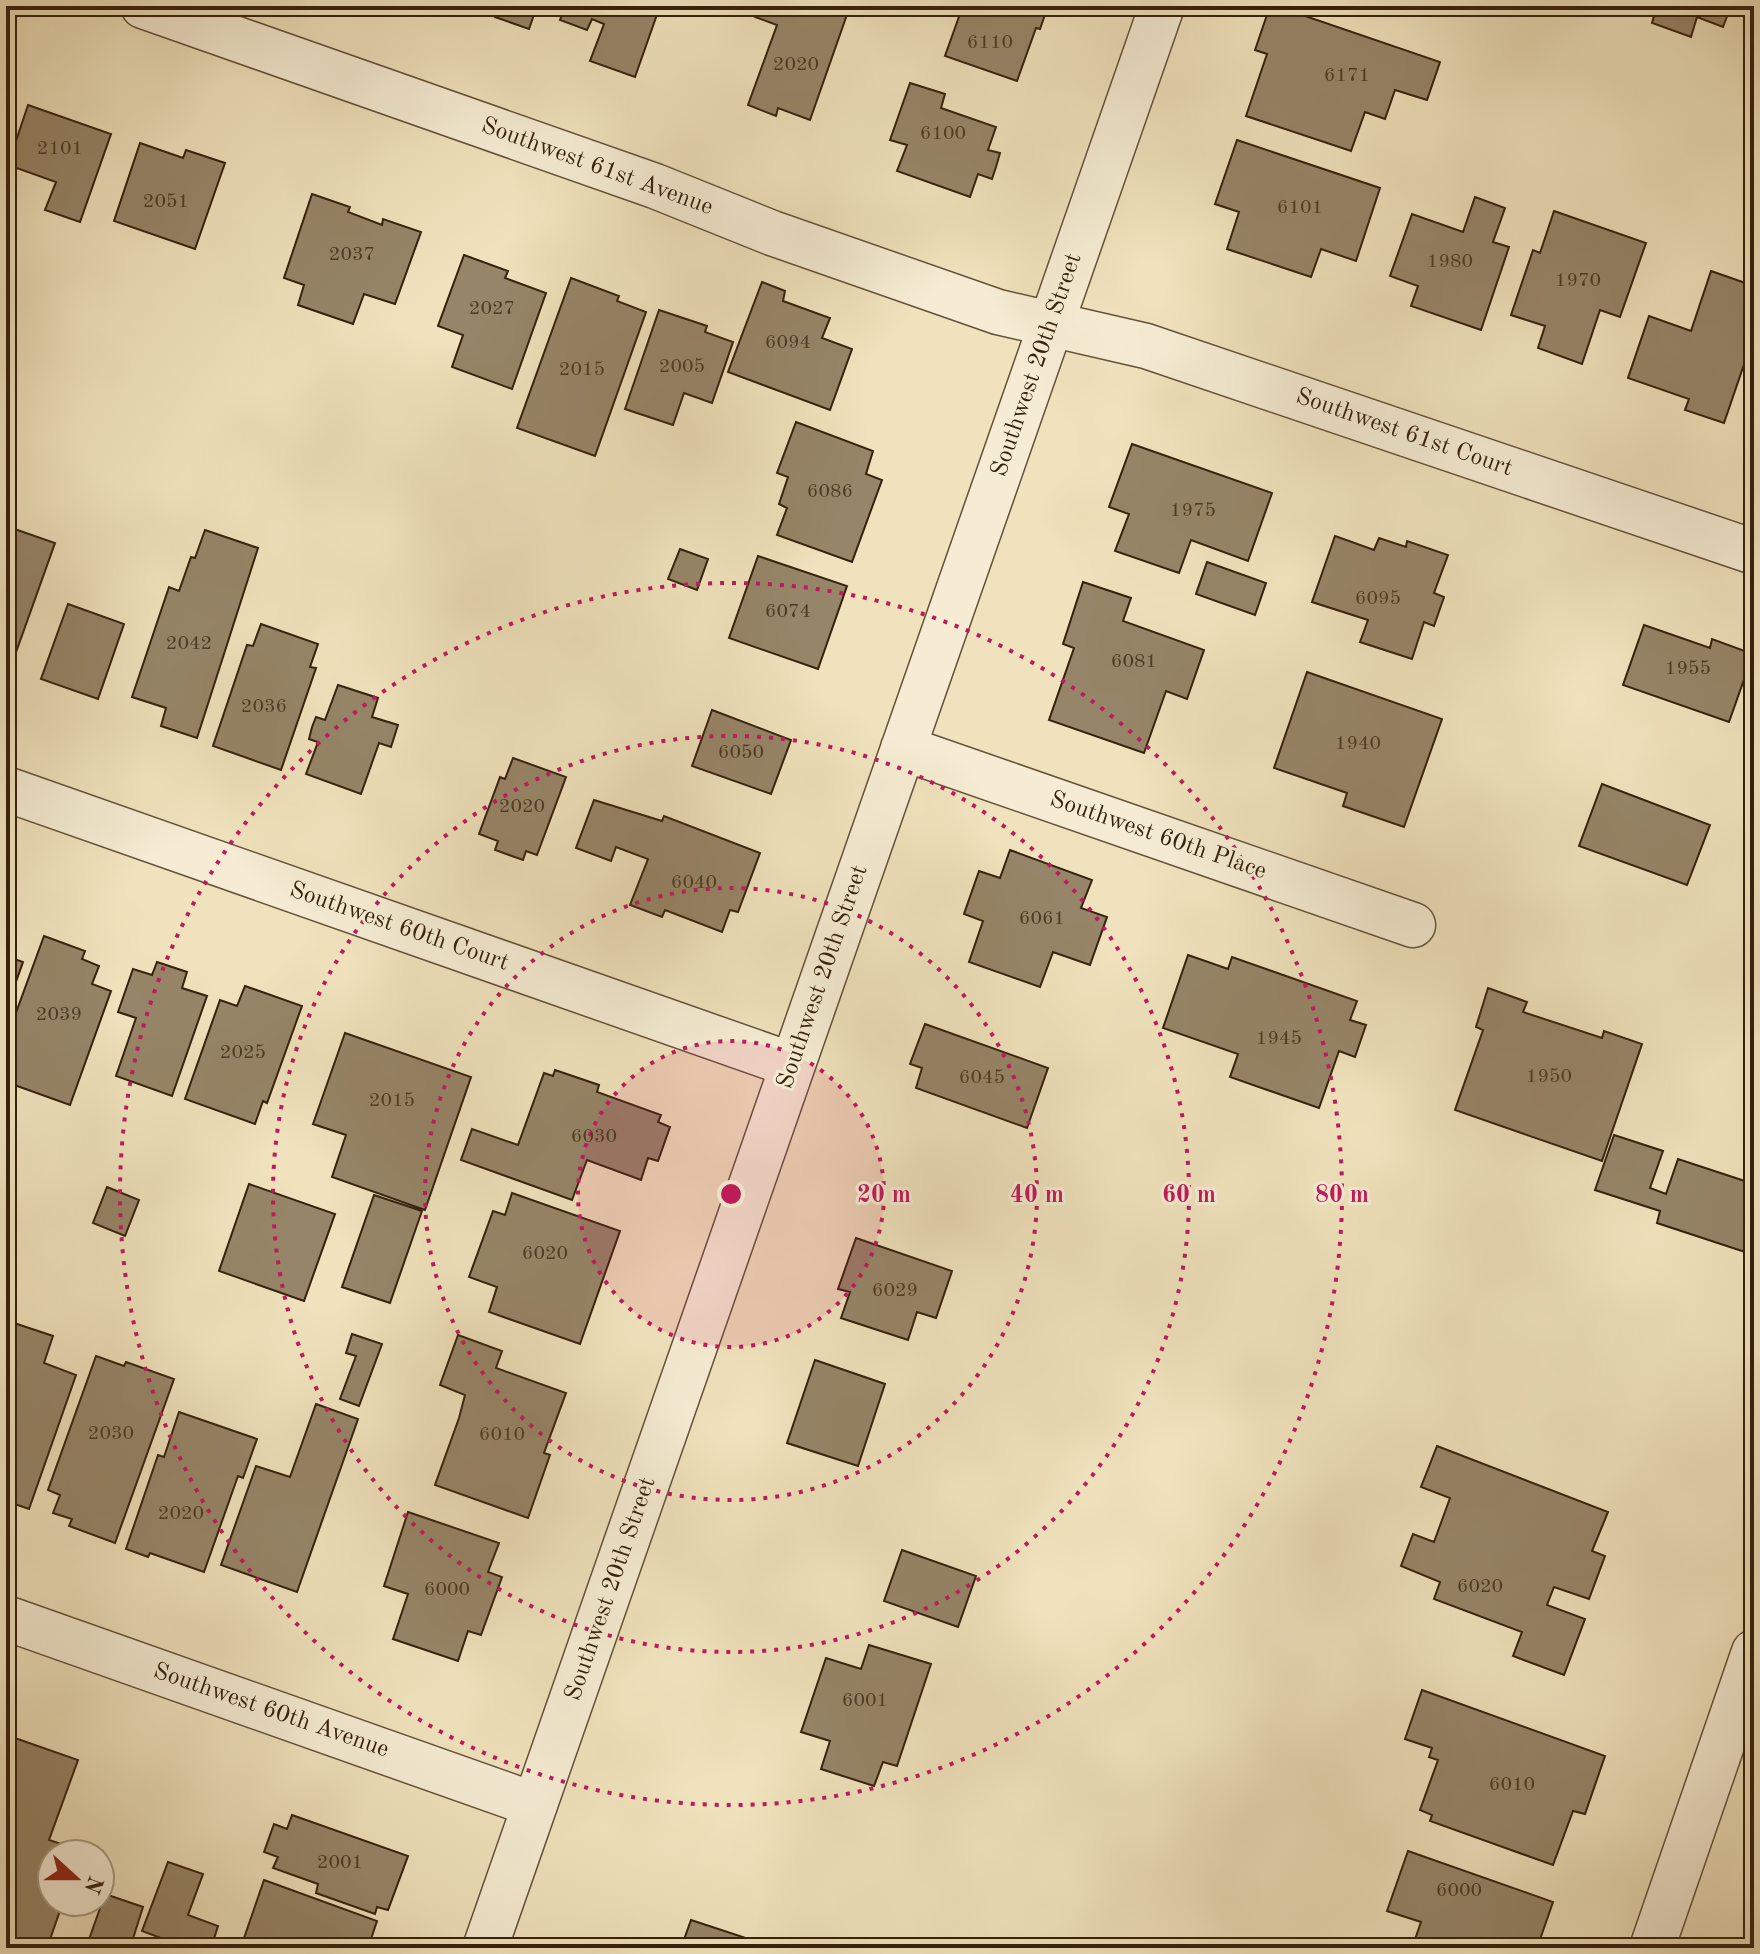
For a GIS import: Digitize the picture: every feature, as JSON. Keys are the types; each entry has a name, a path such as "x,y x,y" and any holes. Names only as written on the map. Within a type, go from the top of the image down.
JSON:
{"street":[{"name":"Southwest 61st Avenue","path":"143,6 640,181 772,233 998,312 1051,323"},
{"name":"Southwest 20th Street","path":"485,1948 1162,6"},
{"name":"Southwest 61st Court","path":"1051,323 1146,346 1754,552"},
{"name":"Southwest 60th Place","path":"903,748 1413,925"},
{"name":"Southwest 60th Court","path":"6,789 792,1065"},
{"name":"Southwest 60th Avenue","path":"6,1618 535,1805"},
{"path":"1652,1948 1754,1652"}],"building":[{"path":"498,6 537,6 529,29 495,17"},
{"path":"556,6 660,6 635,77 590,61 604,24 592,19 587,30 560,20 564,9"},
{"path":"759,6 850,6 810,120 778,108 776,116 748,105 777,25 755,17"},
{"path":"951,6 1048,6 1040,29 1036,28 1017,81 945,56 961,11"},
{"path":"1270,6 1440,62 1427,100 1395,90 1385,119 1365,112 1351,151 1246,116 1267,54 1255,50"},
{"path":"1657,6 1731,6 1723,27 1697,17 1691,37 1652,23"},
{"path":"910,83 945,94 941,108 996,127 988,150 1000,153 992,179 978,174 970,197 897,171 907,145 890,140"},
{"path":"28,105 111,134 80,222 45,210 56,182 8,165"},
{"path":"1237,140 1380,188 1356,261 1321,249 1311,277 1227,249 1239,212 1215,204"},
{"path":"140,143 183,158 186,150 225,163 195,249 114,221"},
{"path":"312,194 350,207 348,212 382,225 383,219 421,232 395,304 364,294 353,324 298,305 304,285 284,278"},
{"path":"1475,197 1505,208 1493,242 1509,247 1481,330 1411,306 1418,286 1390,276 1412,214 1463,232"},
{"path":"1554,211 1646,243 1620,317 1600,310 1582,364 1538,348 1545,326 1511,315 1533,250 1540,253"},
{"path":"464,255 508,271 505,278 546,293 512,389 452,367 463,335 438,326"},
{"path":"1711,271 1754,286 1754,335 1724,423 1685,410 1689,399 1628,378 1649,316 1691,331"},
{"path":"571,278 619,296 617,301 646,312 595,456 517,428"},
{"path":"762,282 785,291 783,301 830,318 822,338 852,349 830,410 728,372"},
{"path":"659,310 707,326 705,332 733,342 712,403 684,393 673,425 625,409"},
{"path":"796,422 873,451 866,474 882,480 852,562 777,535 787,508 779,504 788,477 777,473"},
{"path":"1132,444 1272,493 1248,561 1191,540 1179,573 1115,551 1129,514 1109,507"},
{"path":"6,526 55,543 10,669 6,667"},
{"path":"205,530 258,548 197,738 161,726 166,708 132,697 169,587 179,591"},
{"path":"1335,536 1374,550 1379,538 1406,547 1407,541 1448,555 1434,593 1444,597 1434,626 1424,622 1412,659 1360,642 1368,620 1312,602"},
{"path":"680,549 708,559 697,590 668,579"},
{"path":"758,556 847,586 818,669 729,638"},
{"path":"1207,562 1266,583 1255,615 1196,594"},
{"path":"1083,582 1131,598 1123,621 1204,650 1187,699 1166,691 1144,753 1049,720 1074,648 1063,644"},
{"path":"68,604 124,624 98,699 41,679"},
{"path":"261,624 318,644 310,667 316,668 281,770 213,746 247,645 253,646"},
{"path":"1644,625 1710,648 1712,639 1753,654 1729,722 1623,685"},
{"path":"1307,672 1442,719 1404,827 1343,806 1347,793 1274,768"},
{"path":"338,685 378,698 372,717 398,725 391,747 379,743 361,794 306,774 318,742 309,739 312,727 316,717 325,720"},
{"path":"712,710 791,740 771,794 692,766"},
{"path":"513,758 566,777 537,855 526,851 523,860 495,850 498,841 479,834 500,777 505,779"},
{"path":"1602,784 1710,825 1687,885 1579,846"},
{"path":"594,800 662,821 664,816 760,853 738,912 730,910 722,932 665,910 662,917 630,905 648,859 616,847 611,861 576,848"},
{"path":"1010,850 1092,880 1081,908 1107,917 1090,965 1053,952 1040,987 969,962 983,921 964,914 979,871 1000,878"},
{"path":"6,932 14,935 6,956"},
{"path":"44,936 85,951 82,959 99,966 92,984 111,991 70,1105 6,1082 6,1040"},
{"path":"1188,955 1228,969 1232,957 1357,1001 1350,1020 1366,1025 1355,1057 1339,1051 1319,1108 1230,1077 1238,1054 1163,1028"},
{"path":"6,956 23,962 6,1010"},
{"path":"157,962 187,972 182,988 207,996 172,1096 116,1076 136,1018 118,1012 133,969 152,975"},
{"path":"245,986 302,1006 267,1103 263,1101 255,1124 185,1099 220,1000 237,1006"},
{"path":"1488,988 1527,1002 1523,1012 1602,1038 1604,1031 1642,1044 1602,1161 1455,1110 1483,1030 1476,1027"},
{"path":"925,1024 1048,1068 1027,1128 916,1088 922,1068 910,1064"},
{"path":"345,1033 471,1077 425,1210 332,1177 346,1135 313,1124"},
{"path":"555,1070 599,1085 597,1092 661,1115 658,1122 670,1127 658,1161 648,1158 641,1180 587,1160 572,1200 461,1160 472,1129 518,1145 544,1073 553,1076"},
{"path":"1614,1135 1663,1151 1650,1188 1666,1194 1678,1159 1754,1184 1754,1235 1748,1253 1657,1223 1660,1211 1595,1190"},
{"path":"249,1184 335,1214 304,1301 219,1271"},
{"path":"107,1187 139,1200 125,1236 93,1223"},
{"path":"512,1193 620,1231 580,1344 489,1312 497,1287 469,1277 493,1211 505,1215"},
{"path":"374,1195 422,1211 390,1303 342,1287"},
{"path":"856,1238 952,1271 936,1318 917,1312 908,1340 841,1318 850,1292 838,1289"},
{"path":"8,1321 53,1336 44,1363 76,1375 29,1509 6,1501"},
{"path":"352,1334 382,1344 359,1406 340,1399 356,1356 346,1353"},
{"path":"458,1335 502,1351 496,1368 566,1393 544,1453 550,1455 528,1518 435,1485 465,1395 440,1385"},
{"path":"96,1356 124,1366 126,1362 174,1379 115,1543 69,1526 72,1519 53,1513 60,1495 48,1490"},
{"path":"815,1360 885,1384 858,1466 787,1443"},
{"path":"316,1404 358,1419 297,1592 221,1565 256,1466 290,1477"},
{"path":"179,1412 257,1439 243,1478 238,1476 204,1572 150,1553 148,1557 126,1549 158,1455 164,1457"},
{"path":"1437,1446 1608,1512 1592,1551 1605,1556 1589,1599 1554,1587 1547,1605 1585,1619 1564,1675 1513,1656 1522,1632 1434,1599 1440,1582 1401,1566 1413,1534 1434,1542 1450,1498 1421,1487"},
{"path":"408,1512 499,1543 488,1572 502,1577 481,1635 468,1631 458,1661 393,1639 408,1594 384,1586"},
{"path":"902,1550 976,1576 958,1627 884,1601"},
{"path":"869,1645 931,1664 897,1766 883,1762 874,1786 821,1769 830,1741 801,1732 826,1658 861,1669"},
{"path":"1422,1690 1605,1756 1585,1814 1573,1811 1553,1865 1430,1821 1432,1815 1420,1810 1438,1760 1429,1757 1432,1748 1405,1739"},
{"path":"12,1737 78,1760 50,1838 36,1838 36,1918 57,1918 47,1948 6,1948 6,1754"},
{"path":"292,1815 408,1856 388,1910 377,1907 375,1914 316,1893 318,1884 273,1868 278,1857 264,1852 274,1824 287,1829"},
{"path":"1408,1851 1553,1902 1537,1948 1412,1948 1421,1922 1387,1911"},
{"path":"168,1862 203,1874 188,1915 218,1926 211,1948 187,1948 142,1931"},
{"path":"264,1880 377,1921 368,1948 253,1948 242,1944"},
{"path":"116,1898 143,1907 130,1948 86,1948 97,1918 116,1918"},
{"path":"691,1920 776,1948 681,1948"}]}
